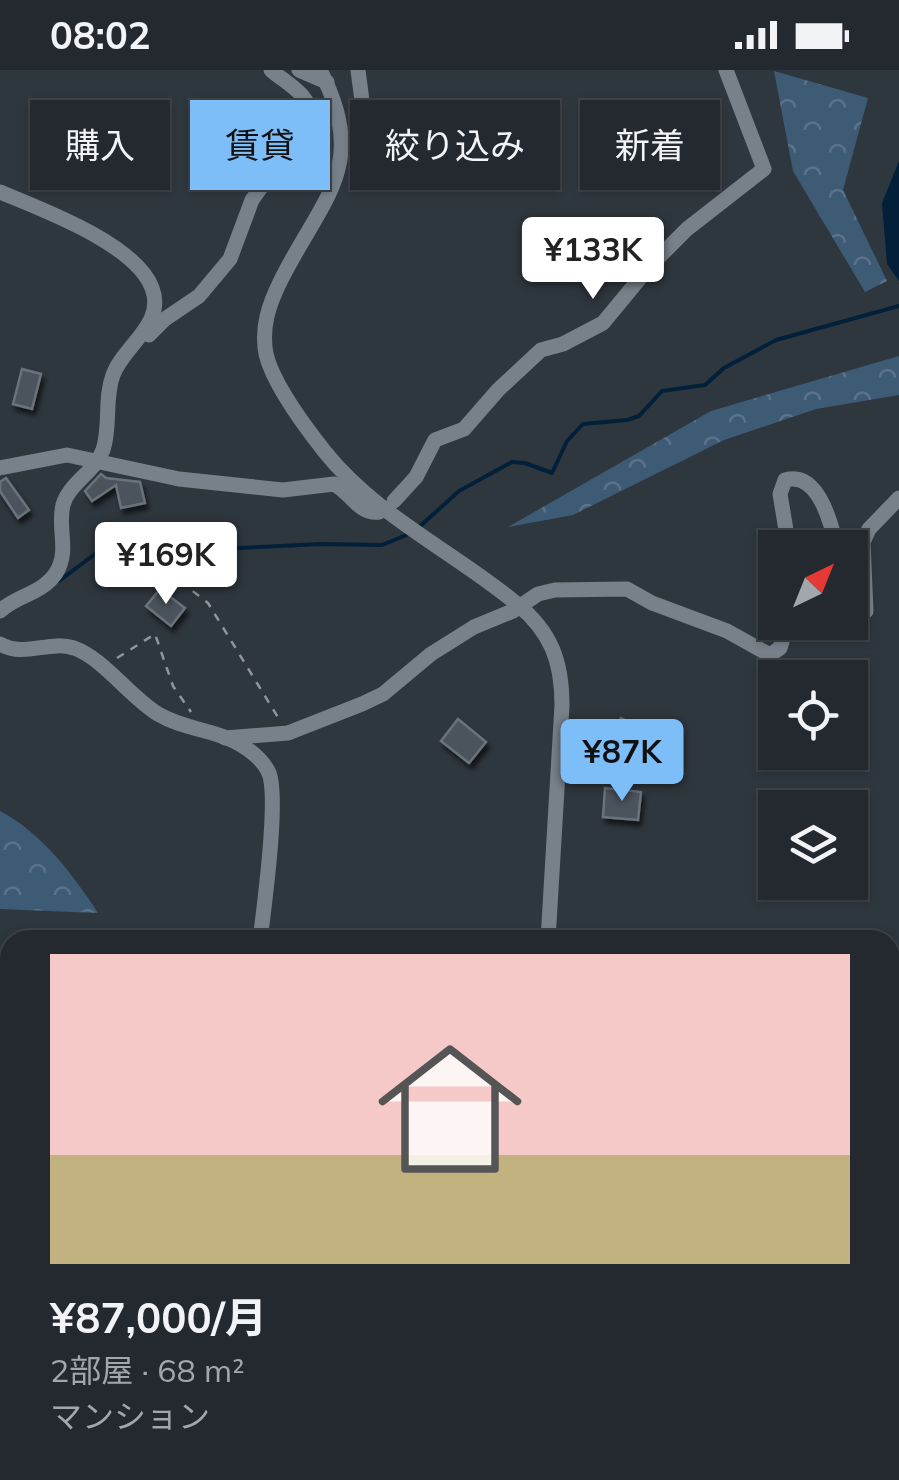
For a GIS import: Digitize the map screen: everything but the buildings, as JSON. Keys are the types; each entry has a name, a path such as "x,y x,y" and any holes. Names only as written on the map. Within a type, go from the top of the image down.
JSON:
{"street":[{"path":"134,344 144,340 165,318 192,304 230,259 244,213 311,117 310,105 304,97 270,70"},
{"path":"299,70 324,76 341,120 344,140 331,191 272,299 264,323 266,356 278,382 327,454 354,482 515,602 552,643 562,680 549,930"},
{"path":"344,140 357,136 366,124 358,70"},
{"path":"0,468 66,455 180,479 282,490 334,484 371,513 386,507 416,478 435,440 464,429 498,390 542,350 563,344 603,323 687,229 764,169 726,70"},
{"path":"0,192 78,224 145,274 154,291 150,322 112,376 105,441 97,462 64,502 64,550 55,574 37,591 10,602 0,611"},
{"path":"787,530 780,494 785,480 793,478 808,481 833,530"},
{"path":"868,531 899,498"},
{"path":"225,738 288,733 383,694 440,648 515,602 554,590 627,589 652,603 727,631 770,656 782,640"},
{"path":"0,644 15,650 65,646 80,651 154,712 188,728 225,738 258,758 272,786 261,930"}],"path":[{"path":"179,586 185,585 208,603 288,733"},
{"path":"96,663 121,657 154,634 173,686 199,719"}],"green space":[{"path":"774,71 868,98 843,190 887,281 865,292 793,171"},
{"path":"899,356 899,395 816,409 724,440 573,515 508,527 711,411"},
{"path":"0,811 43,843 98,913 0,909"}],"shaded area":[{"path":"899,161 899,281 887,264 882,203"}],"waterway":[{"path":"417,529 459,491 512,462 552,473 567,441 583,424 639,416 662,391 705,385 724,368 776,340 899,306"},
{"path":"59,581 119,536 148,527 181,528 203,545 221,549 382,545 409,534"}]}
